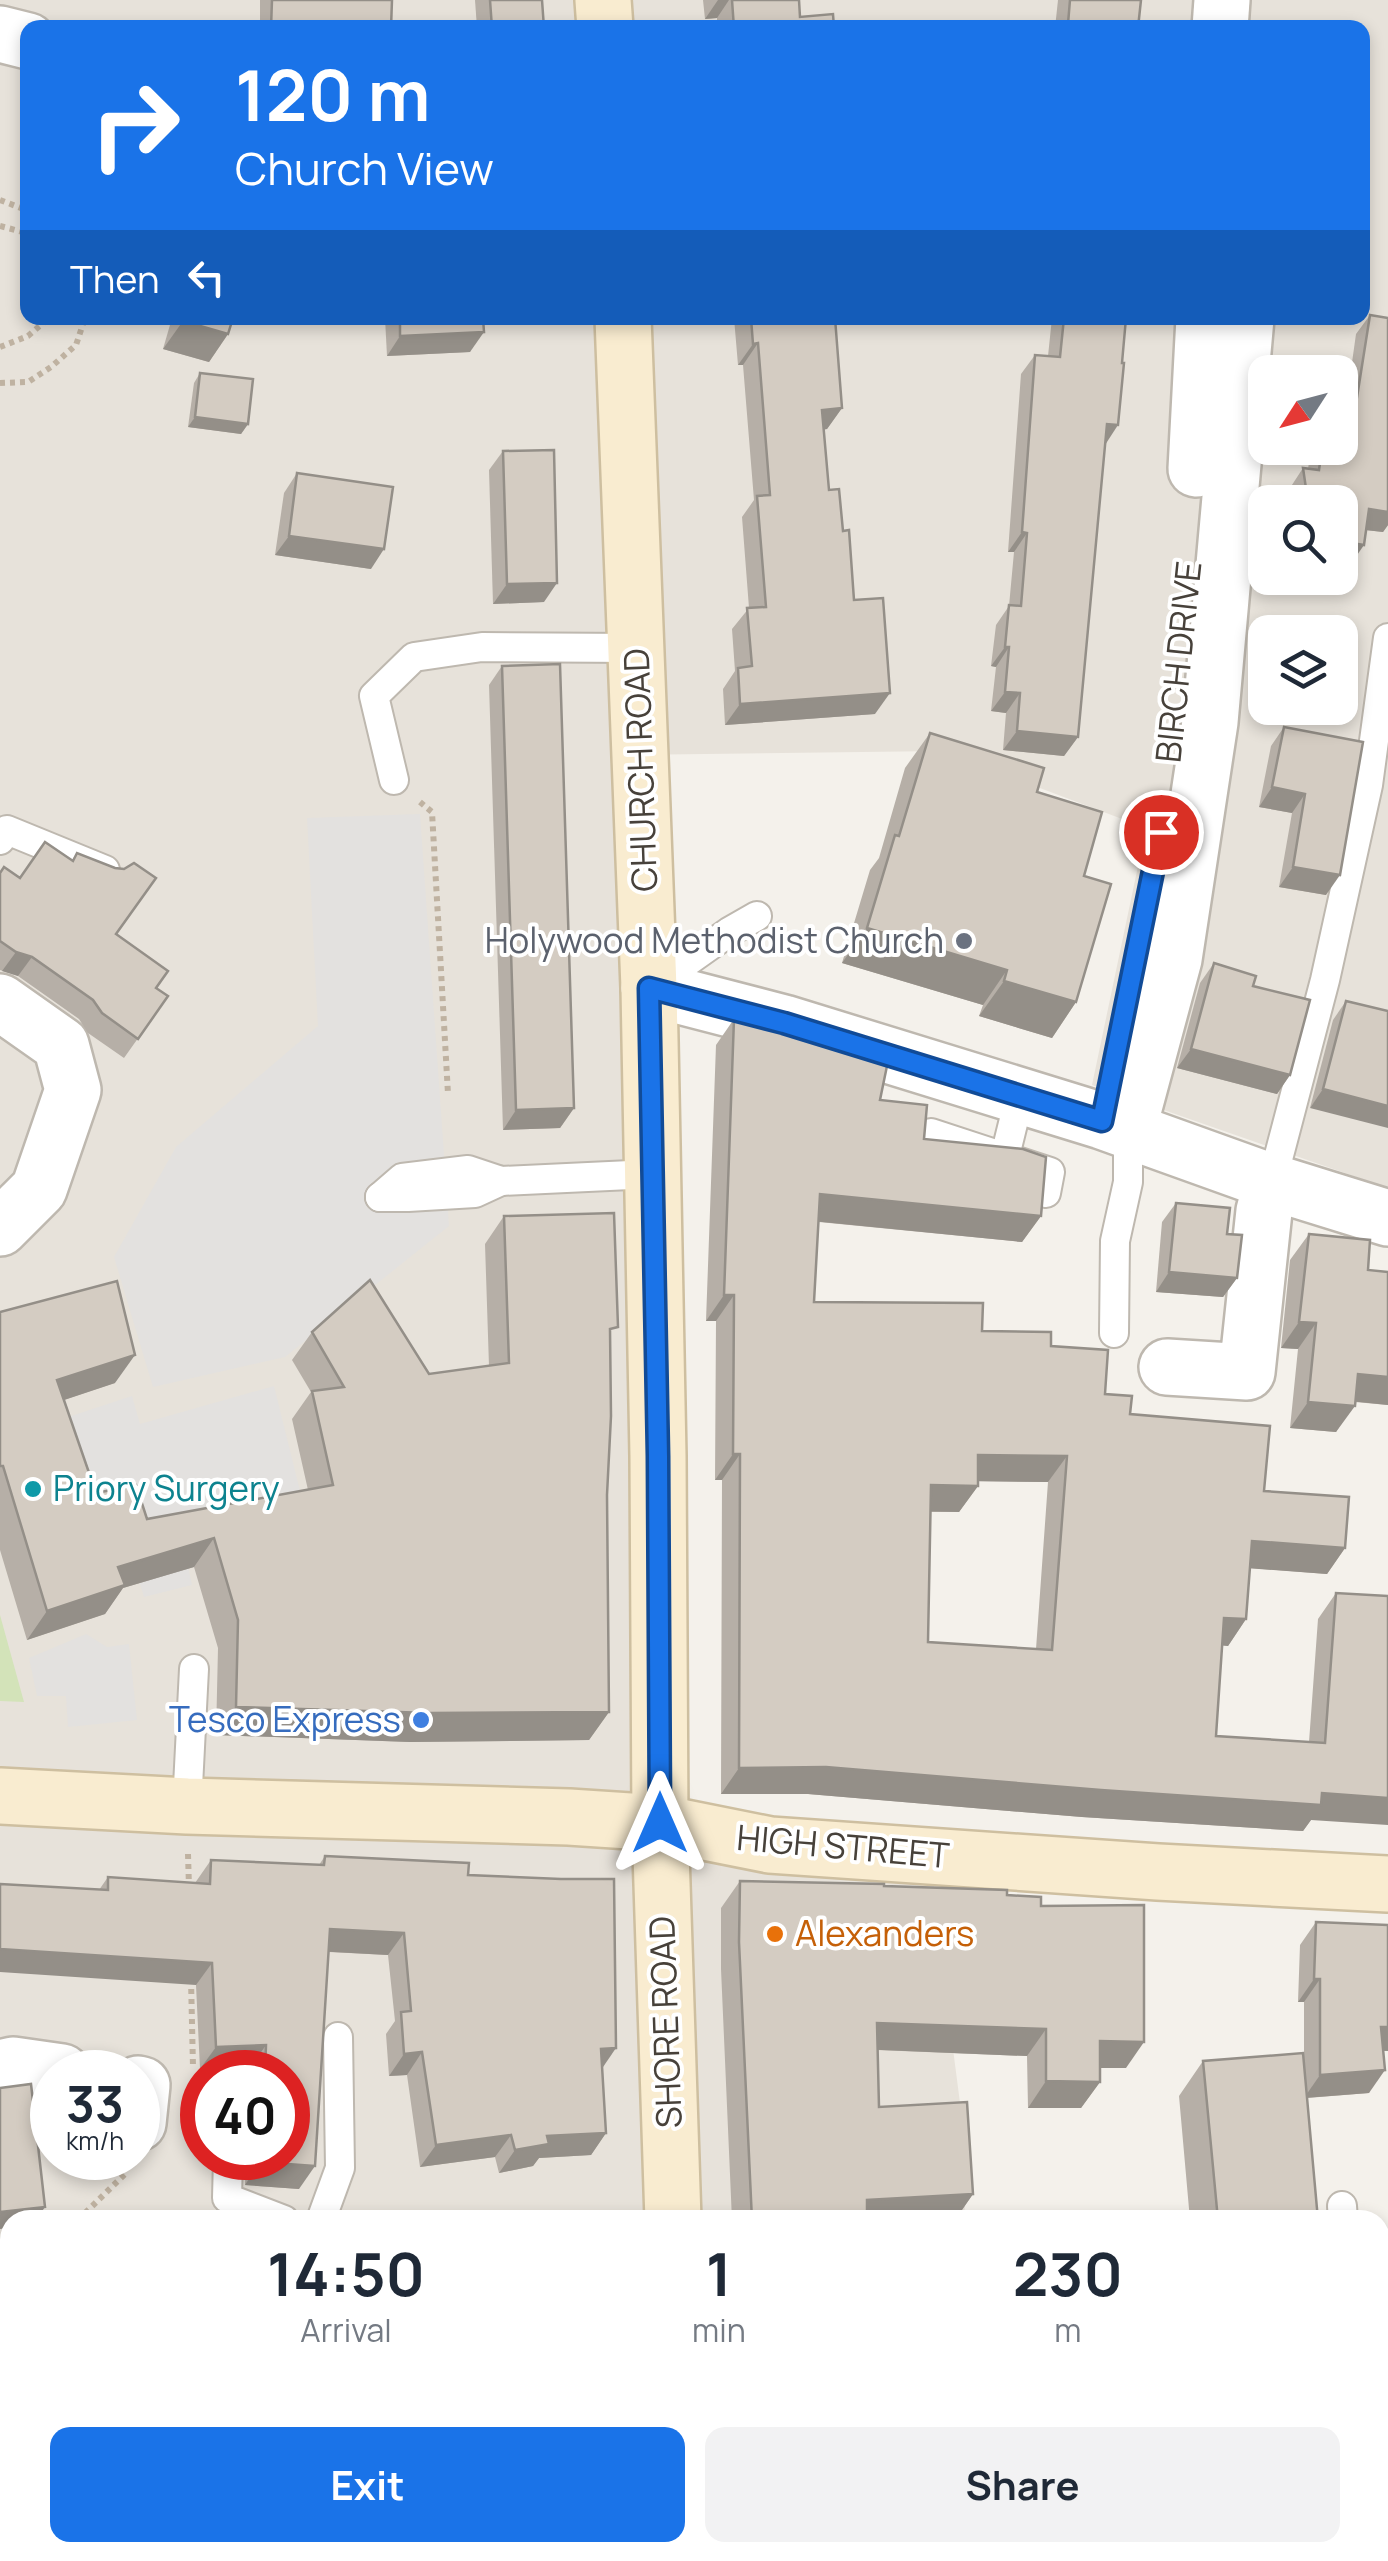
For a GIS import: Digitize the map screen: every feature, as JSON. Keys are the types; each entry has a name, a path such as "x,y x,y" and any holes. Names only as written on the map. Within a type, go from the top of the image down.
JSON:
{"street":[{"name":"CHURCH ROAD","path":"623,325 649,988 660,1823"},
{"name":"BIRCH DRIVE","path":"1115,1125 1161,832 1192,545 1204,325"},
{"path":"1115,1125 1174,959 1210,722 1245,325"},
{"path":"649,988 784,1023 1020,1095 1388,1218"},
{"path":"0,1002 61,1045 73,1090 39,1190 0,1228"},
{"path":"1167,1367 1246,1372 1264,1211 1272,1182"},
{"name":"HIGH STREET","path":"0,1796 660,1823 770,1845 1388,1884"},
{"name":"SHORE ROAD","path":"660,1823 673,2210"},
{"path":"0,2068 30,2067"}],"lane":[{"path":"1272,1182 1325,980 1368,786 1388,638"},
{"path":"394,780 374,696 414,658 482,647 637,648"},
{"path":"0,840 6,830 108,871"},
{"path":"649,988 757,916"},
{"path":"1006,1156 1020,1095"},
{"path":"1114,1333 1116,1240 1128,1182 1115,1125"},
{"path":"931,1133 1050,1172 1046,1193"},
{"path":"501,1181 652,1174"},
{"path":"187,1806 194,1668"},
{"path":"325,2210 340,2168 338,2037"},
{"path":"227,2180 227,2198 258,2210"}],"path":[{"path":"0,347 28,336 41,325"},
{"path":"0,383 28,382 51,367 76,345 83,325"},
{"path":"394,780 432,812 448,1094"},
{"path":"187,1806 189,1902"},
{"path":"190,1978 192,2050"},
{"path":"86,2210 110,2180"}],"shaded area":[{"path":"0,0 1388,0 1388,1188 1092,1085 1146,828 942,751 627,755 650,1847 933,1868 963,2126 965,2210 0,2210"},
{"path":"420,814 449,1226 285,1357 153,1387 114,1257 176,1147 318,1026 307,818"},
{"path":"274,1386 301,1495 180,1530 192,1585 144,1597 117,1508 83,1515 53,1422 132,1396 140,1424"},
{"path":"86,1634 107,1647 129,1644 137,1720 68,1727 66,1696 37,1696 29,1658"}],"green space":[{"path":"0,1615 24,1702 0,1701"}],"building":[{"path":"272,0 392,0 391,20 271,20"},
{"path":"490,0 542,0 543,20 491,20"},
{"path":"732,0 799,0 800,17 833,14 833,20 733,20"},
{"path":"1070,0 1141,0 1139,20 1068,20"},
{"path":"1370,315 1388,318 1388,512 1369,509 1364,545 1358,544 1358,485 1306,485 1303,468 1319,470 1320,465 1358,465 1358,391"},
{"path":"197,325 231,325 228,334"},
{"path":"400,325 484,325 484,332 400,336"},
{"path":"752,325 836,325 842,408 822,410 829,490 839,489 843,531 849,530 854,600 883,598 890,693 740,704 738,668 752,666 747,608 766,607 757,496 770,495 758,343 753,344"},
{"path":"1063,325 1125,325 1118,425 1107,424 1078,737 1017,731 1020,693 1005,692 1009,605 1021,606 1027,533 1022,532 1035,355 1060,357"},
{"path":"200,373 253,379 248,424 195,417"},
{"path":"554,450 557,583 507,584 503,451"},
{"path":"297,473 393,487 384,549 289,536"},
{"path":"560,664 574,1108 516,1110 502,666"},
{"path":"1284,727 1363,742 1340,875 1293,867 1305,794 1272,787"},
{"path":"930,733 1044,768 1037,792 1102,812 1084,876 1111,884 1076,1002 1004,981 1007,970 867,928"},
{"path":"45,842 73,861 77,853 115,868 124,869 134,863 156,878 116,934 168,971 156,988 168,996 138,1039 102,1013 93,1000 32,957 0,941 0,873 4,867 20,878"},
{"path":"1214,963 1256,976 1253,986 1310,1000 1290,1075 1191,1049"},
{"path":"1346,1001 1388,1011 1388,1106 1323,1089"},
{"path":"734,1019 794,1027 888,1061 880,1100 927,1105 924,1139 1023,1149 1046,1157 1041,1216 820,1194 814,1302 983,1303 982,1331 1051,1332 1051,1346 1108,1350 1105,1394 1132,1396 1130,1414 1270,1426 1264,1491 1349,1497 1345,1548 1252,1541 1246,1619 1224,1618 1216,1736 1325,1743 1336,1593 1388,1596 1388,1798 1322,1793 1321,1805 826,1767 739,1768 740,1454 733,1454 734,1295 724,1295","holes":["978,1455 1067,1456 1052,1650 928,1642 931,1485 978,1486"]},
{"path":"1176,1203 1230,1208 1227,1234 1242,1235 1237,1278 1169,1272"},
{"path":"614,1213 618,1327 610,1329 609,1712 430,1713 236,1707 238,1620 214,1538 118,1567 125,1585 47,1611 0,1466 0,1312 117,1281 135,1355 57,1380 96,1493 136,1485 147,1519 333,1485 312,1391 344,1387 312,1332 370,1280 429,1374 509,1363 504,1216"},
{"path":"1309,1234 1370,1240 1368,1270 1388,1272 1388,1377 1358,1374 1355,1406 1308,1402 1316,1323 1299,1322"},
{"path":"325,1856 469,1863 468,1875 614,1879 616,2048 601,2049 606,2133 547,2136 549,2144 515,2150 511,2135 436,2145 422,2052 404,2054 401,2012 411,2011 404,1933 330,1929 315,2166 310,2166 310,2050 266,2050 266,2045 216,2047 212,1963 0,1949 0,1884 108,1890 108,1877 210,1884 211,1860 324,1865"},
{"path":"740,1881 1007,1890 1007,1895 1041,1897 1041,1906 1144,1905 1144,2042 1100,2041 1100,2082 1046,2081 1046,2029 877,2023 879,2107 967,2102 973,2194 867,2200 867,2210 752,2210 739,1942"},
{"path":"1316,1922 1388,1925 1388,2027 1381,2027 1385,2070 1320,2075 1320,1979 1314,1979"},
{"path":"1303,2053 1317,2210 1217,2210 1203,2061"},
{"path":"30,2084 30,2180 42,2180 45,2207 0,2210 0,2088"}],"place":[{"name":"Holywood Methodist Church","path":"964,941"},
{"name":"Priory Surgery","path":"33,1489"},
{"name":"Tesco Express","path":"421,1720"},
{"name":"Alexanders","path":"775,1934"}],"route":[{"path":"660,1823 649,988 784,1023 1102,1121 1161,832"}]}
